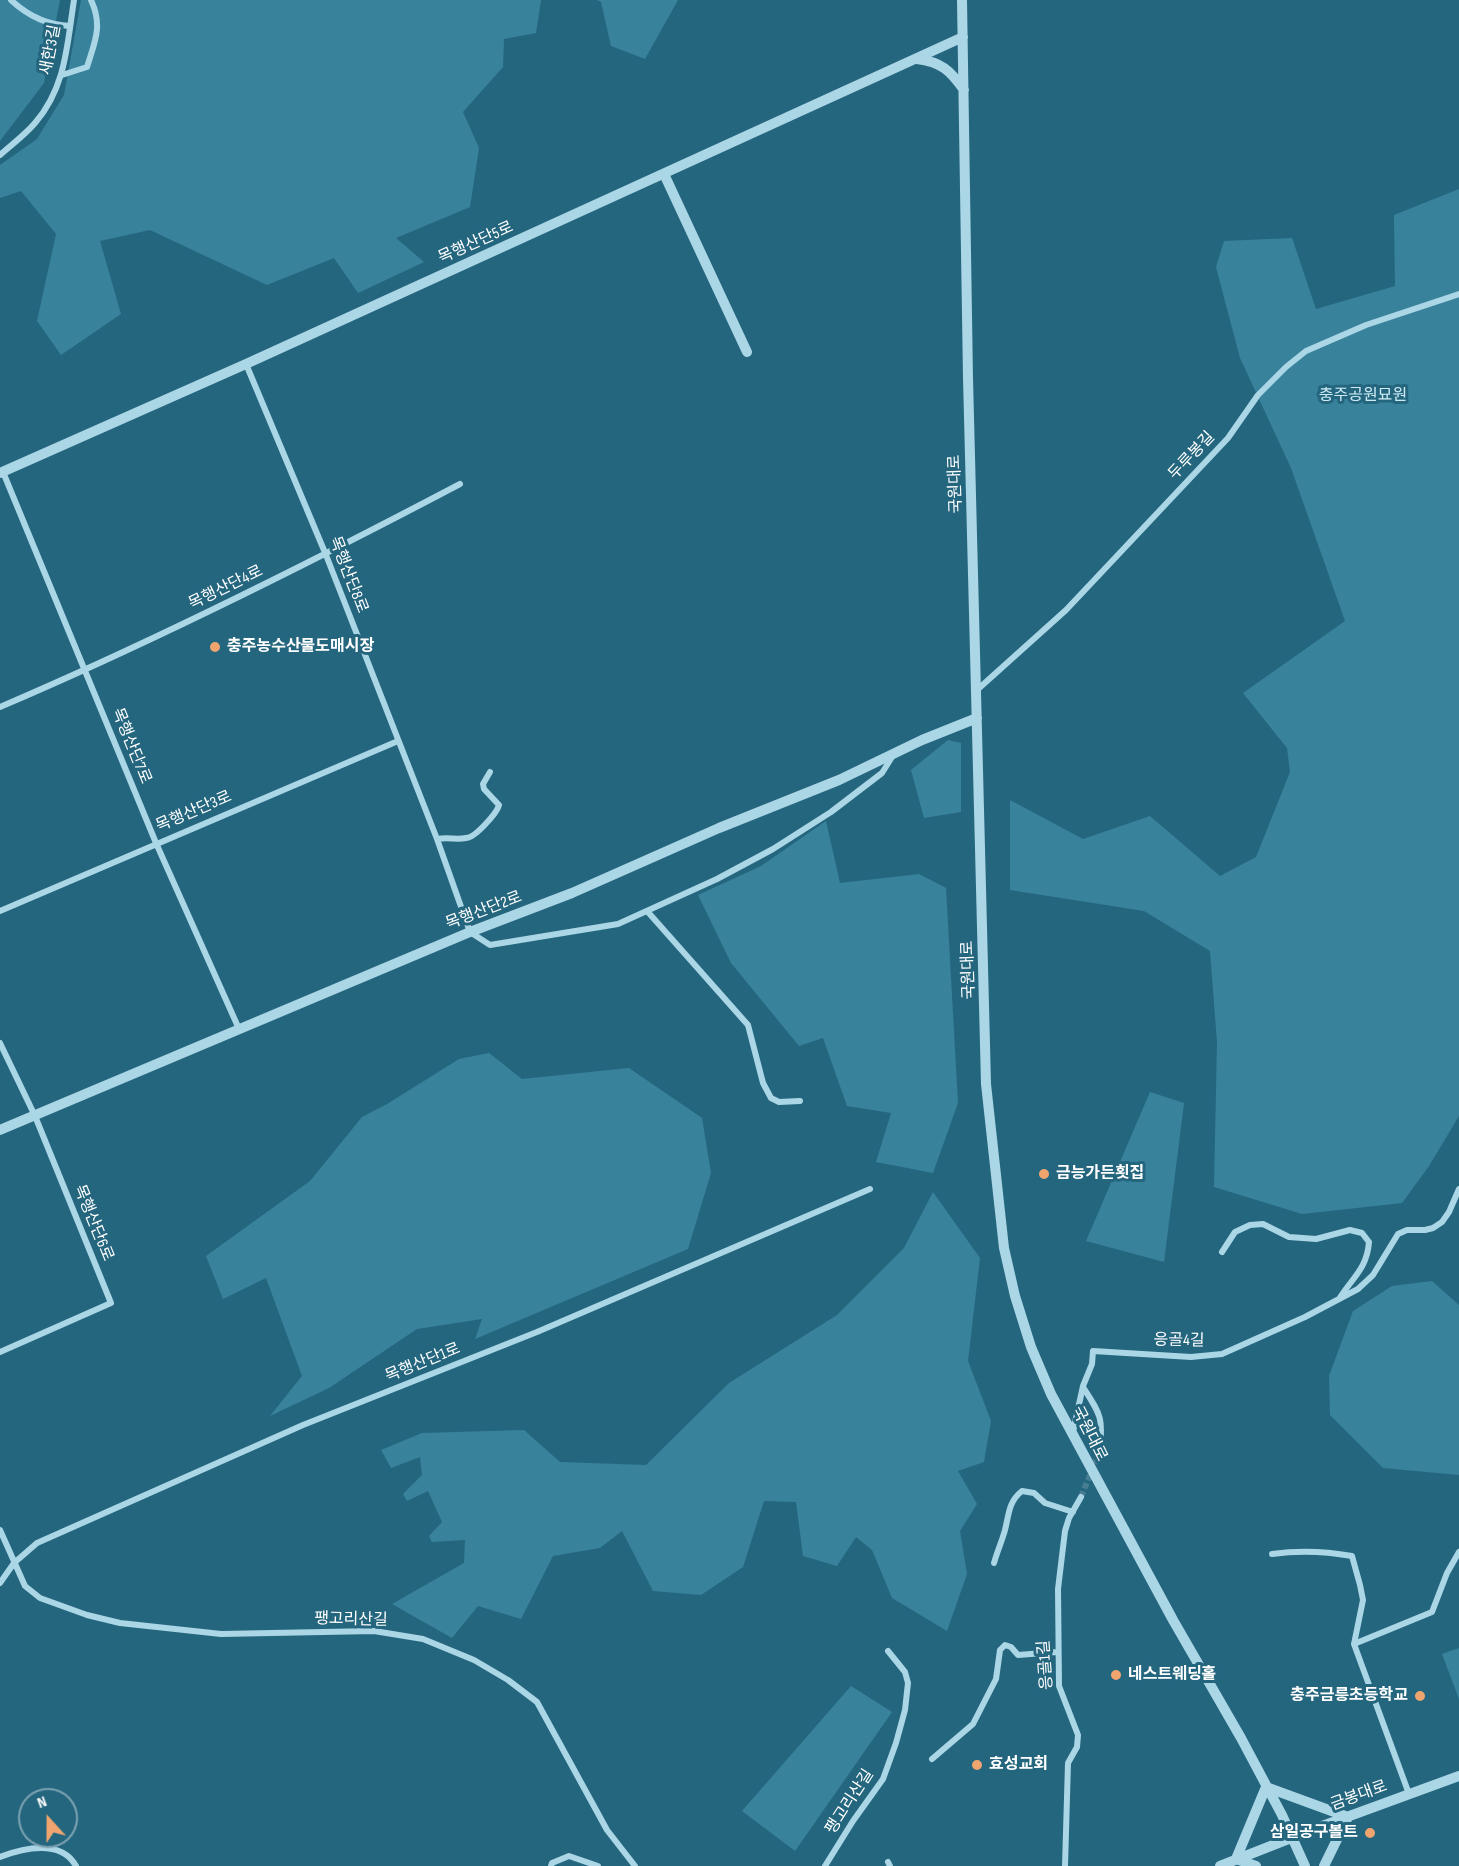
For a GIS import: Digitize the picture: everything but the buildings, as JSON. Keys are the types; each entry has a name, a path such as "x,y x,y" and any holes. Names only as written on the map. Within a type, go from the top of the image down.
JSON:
{"street":[{"path":"12,0 37,19 70,26"},
{"name":"새한3길","path":"0,155 35,123 56,91 65,67 74,0"},
{"path":"62,75 87,67 96,36 98,14 91,0"},
{"name":"국원대로","path":"962,0 968,378 986,1083 1004,1248 1015,1296 1031,1347 1052,1394 1266,1786 1305,1866"},
{"name":"목행산단5로","path":"2,473 963,37"},
{"path":"916,59 939,65 951,72 964,90"},
{"path":"664,174 747,352"},
{"name":"두루봉길","path":"976,691 1066,610 1227,438 1258,395 1286,367 1306,351 1366,325 1459,294"},
{"name":"목행산단8로","path":"246,364 326,555 437,839 470,932"},
{"name":"목행산단7로","path":"2,473 156,843 239,1029"},
{"name":"목행산단4로","path":"0,707 85,671 326,555 460,484"},
{"name":"목행산단2로","path":"0,1130 470,932 572,893 719,828 839,780 894,753 977,718"},
{"name":"목행산단3로","path":"0,910 398,741"},
{"path":"470,932 490,945 618,924 717,879 773,849 831,812 882,773 894,753"},
{"path":"437,839 471,837 497,812 499,805 484,789 483,784 490,772"},
{"path":"647,911 747,1025 754,1043 763,1083 771,1098 779,1102 800,1101"},
{"name":"목행산단6로","path":"0,1043 35,1116 111,1303 0,1352"},
{"name":"목행산단1로","path":"0,1583 14,1563 37,1543 303,1425 537,1332 870,1189"},
{"name":"응골4길","path":"1073,1435 1083,1386 1092,1364 1093,1351 1191,1357 1222,1354 1305,1317 1358,1289 1373,1275 1398,1234 1407,1230 1433,1228 1442,1222 1459,1189"},
{"name":"응골4길","path":"1222,1252 1235,1232 1263,1224 1289,1237 1303,1239 1316,1239 1350,1230 1362,1233 1369,1242 1364,1266 1349,1283 1339,1300"},
{"path":"1083,1386 1103,1424 1099,1453"},
{"path":"994,1563 1009,1507 1015,1496 1022,1491 1034,1493 1045,1503 1073,1512"},
{"name":"응골1길","path":"1065,1866 1068,1763 1077,1747 1078,1735 1059,1686 1058,1589 1065,1531 1069,1518 1081,1497"},
{"path":"0,1530 14,1563"},
{"path":"1272,1554 1296,1550 1324,1551 1352,1556 1363,1600 1354,1644"},
{"path":"1354,1644 1432,1612 1447,1573 1459,1552"},
{"name":"팽고리산길","path":"14,1563 25,1586 40,1598 87,1615 120,1623 221,1634 374,1631 423,1639 474,1660 508,1680 537,1702 607,1830 635,1866"},
{"name":"금봉대로","path":"1354,1644 1409,1794"},
{"path":"932,1759 973,1724 996,1679 1000,1650 1005,1646 1011,1647 1018,1655 1057,1652"},
{"name":"팽고리산길","path":"825,1866 883,1779 896,1743 905,1710 908,1683 905,1672 888,1652"},
{"name":"금봉대로","path":"1220,1866 1459,1776"},
{"path":"1256,1866 1236,1860 1266,1786 1348,1817 1324,1866"},
{"path":"0,1857 30,1849 45,1848 71,1858 75,1866"},
{"path":"550,1866 569,1856 598,1866"}],"green space":[{"path":"0,0 60,0 44,83 0,141"},
{"path":"81,0 541,0 536,33 504,39 503,67 463,112 479,148 470,207 396,238 424,262 358,293 334,258 267,285 150,230 100,241 121,314 61,355 37,321 56,234 21,191 0,198 0,165 37,139 64,95"},
{"path":"597,0 678,0 645,59 611,46 601,2"},
{"name":"충주공원묘원","path":"1459,189 1459,1116 1429,1166 1402,1203 1302,1214 1214,1187 1217,1042 1210,951 1144,911 1010,890 1010,800 1083,839 1150,816 1220,876 1256,857 1290,772 1287,748 1243,693 1345,621 1291,468 1240,358 1216,267 1224,241 1292,238 1316,309 1395,286 1394,215"},
{"path":"948,740 961,743 961,812 924,818 911,770"},
{"path":"826,821 840,883 919,874 946,888 958,1103 933,1173 876,1162 891,1113 847,1106 823,1038 799,1046 731,963 698,895 761,866"},
{"path":"489,1053 522,1079 629,1068 702,1118 711,1173 688,1249 475,1339 482,1319 417,1329 329,1388 270,1416 302,1376 266,1278 223,1299 206,1256 310,1181 362,1117 459,1059"},
{"path":"1150,1092 1184,1103 1164,1262 1086,1241"},
{"path":"933,1192 980,1258 968,1361 991,1421 984,1462 958,1471 977,1504 960,1531 967,1574 947,1631 892,1598 872,1550 856,1537 837,1566 803,1556 796,1502 764,1501 743,1567 701,1595 653,1591 622,1531 600,1548 553,1556 521,1619 478,1606 452,1638 392,1604 464,1563 465,1540 432,1542 429,1536 442,1522 428,1491 407,1501 403,1494 422,1475 420,1457 391,1468 381,1450 422,1433 524,1430 560,1462 646,1465 729,1383 837,1315 904,1248"},
{"path":"1432,1281 1459,1305 1459,1475 1383,1468 1330,1415 1329,1376 1353,1311 1392,1286"},
{"path":"1459,1648 1459,1699 1442,1654"},
{"path":"851,1686 892,1712 795,1851 742,1811"}],"tunnel":[{"path":"1081,1497 1099,1453"}],"place":[{"name":"충주농수산물도매시장","path":"215,647"},
{"name":"금능가든횟집","path":"1044,1174"},
{"name":"네스트웨딩홀","path":"1116,1675"},
{"name":"충주금릉초등학교","path":"1420,1696"},
{"name":"효성교회","path":"977,1765"},
{"name":"삼일공구볼트","path":"1370,1833"}]}
